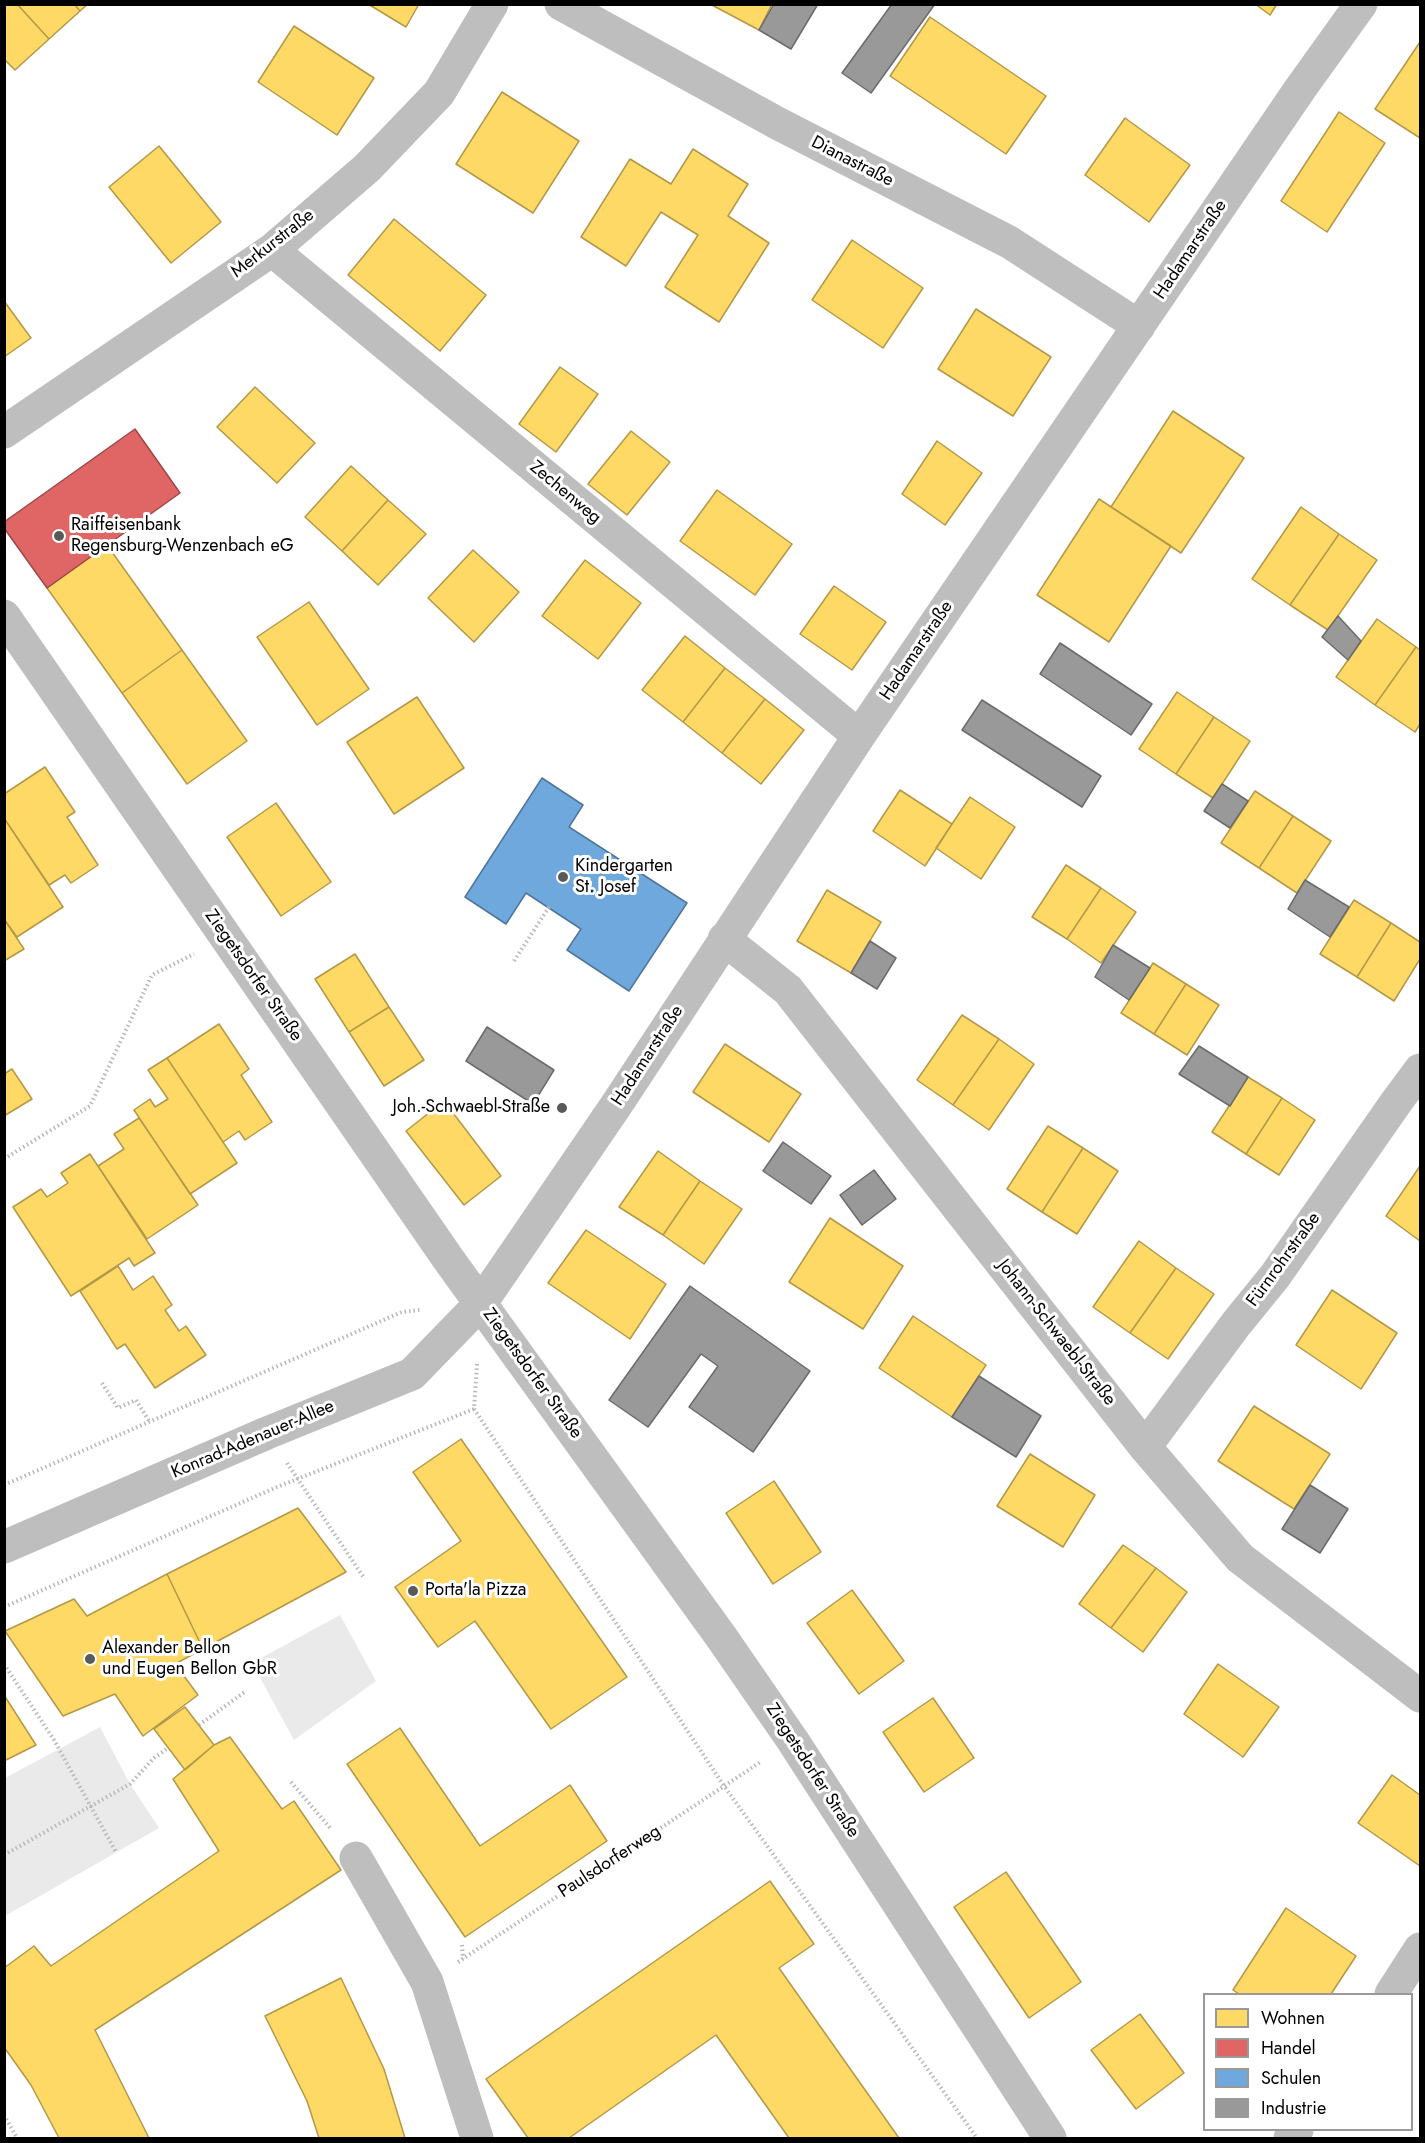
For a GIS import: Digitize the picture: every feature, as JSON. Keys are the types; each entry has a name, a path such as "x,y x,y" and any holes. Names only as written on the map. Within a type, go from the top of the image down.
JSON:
{"street":[{"name":"Merkurstraße","path":"4,432 272,250 367,168 439,93 492,4"},
{"name":"Dianastraße","path":"561,4 777,123 1009,242 1139,326"},
{"name":"Hadamarstraße","path":"481,1303 617,1104 859,736 1300,89 1361,4"},
{"name":"Zechenweg","path":"272,250 859,736"},
{"name":"Ziegetsdorfer Straße","path":"4,616 481,1303 722,1638 793,1741 1050,2139"},
{"name":"Johann-Schwaebl-Straße","path":"724,939 788,990 1145,1447 1240,1558 1420,1696"},
{"name":"Fürnrohrstraße","path":"1145,1447 1236,1324 1275,1276 1420,1070"},
{"name":"Konrad-Adenauer-Allee","path":"4,1547 267,1433 412,1374 481,1303"},
{"path":"356,1858 428,1982 477,2139"},
{"path":"1392,1993 1420,1949"}],"path":[{"path":"514,961 549,907"},
{"path":"4,1159 90,1106 152,975 226,937"},
{"path":"4,1485 402,1312 424,1309"},
{"path":"102,1383 118,1408 136,1400 149,1421"},
{"path":"4,1607 298,1479 474,1409 724,1786 977,2139"},
{"path":"267,1433 364,1578"},
{"path":"4,1664 54,1740 116,1852"},
{"path":"199,1725 246,1691"},
{"name":"Paulsdorferweg","path":"428,1982 793,1741"},
{"path":"4,1855 130,1784 154,1758 168,1748"},
{"path":"291,1782 356,1858"},
{"path":"462,1945 463,1959"},
{"path":"4,2115 17,2139"}],"shaded area":[{"path":"340,1615 376,1681 294,1740 252,1663"},
{"path":"100,1727 130,1784 159,1828 5,1916 5,1778"}],"building: Wohnen":[{"path":"4,4 17,4 49,39 15,70 4,59"},
{"path":"17,4 74,4 80,11 49,39"},
{"path":"74,4 88,4 80,11"},
{"path":"368,4 419,4 406,27"},
{"path":"710,4 772,4 759,30"},
{"path":"1255,4 1277,4 1270,15"},
{"path":"930,17 1046,96 1006,154 890,76"},
{"path":"294,26 374,78 337,135 258,82"},
{"path":"1420,42 1420,138 1375,109"},
{"path":"502,92 579,141 533,213 456,164"},
{"path":"1339,112 1385,143 1327,232 1281,201"},
{"path":"1125,118 1190,165 1149,222 1085,175"},
{"path":"159,146 221,222 171,263 109,187"},
{"path":"693,149 748,184 728,216 769,243 719,322 665,287 698,235 661,212 626,266 581,237 630,159 671,184"},
{"path":"394,219 486,295 440,351 348,275"},
{"path":"852,240 923,288 883,348 812,300"},
{"path":"4,301 31,338 4,357"},
{"path":"976,309 1051,357 1013,416 938,369"},
{"path":"560,367 598,394 556,452 519,424"},
{"path":"255,387 315,443 277,483 217,427"},
{"path":"1173,411 1244,458 1181,553 1111,507"},
{"path":"631,431 670,462 627,515 588,484"},
{"path":"937,441 982,473 945,525 902,494"},
{"path":"351,466 388,500 342,551 305,517"},
{"path":"717,490 792,544 755,595 680,541"},
{"path":"1099,499 1171,546 1109,642 1037,595"},
{"path":"388,500 426,534 378,585 342,551"},
{"path":"1301,507 1339,534 1290,605 1252,579"},
{"path":"1339,534 1377,560 1328,630 1290,605"},
{"path":"107,545 182,650 122,693 47,588"},
{"path":"473,550 519,592 474,642 428,598"},
{"path":"585,560 641,603 598,659 542,616"},
{"path":"834,586 886,622 852,670 800,634"},
{"path":"309,602 369,689 317,725 257,637"},
{"path":"1377,619 1416,647 1375,705 1336,677"},
{"path":"685,636 725,668 683,722 642,690"},
{"path":"1416,647 1420,650 1420,724 1415,732 1375,705"},
{"path":"182,650 247,741 187,784 122,693"},
{"path":"725,668 765,699 722,753 683,722"},
{"path":"1177,692 1214,717 1176,774 1139,749"},
{"path":"417,697 464,768 394,814 347,742"},
{"path":"765,699 804,730 761,784 722,753"},
{"path":"1214,717 1250,741 1213,798 1176,774"},
{"path":"45,767 75,812 67,817 98,865 71,883 65,875 49,885 4,818 4,794"},
{"path":"900,790 952,824 925,866 873,831"},
{"path":"1255,791 1293,816 1259,868 1221,843"},
{"path":"970,797 1015,827 981,879 936,848"},
{"path":"276,803 331,882 281,916 227,837"},
{"path":"1293,816 1331,841 1297,893 1259,868"},
{"path":"4,818 63,907 17,937 4,919"},
{"path":"1066,865 1101,888 1067,939 1032,917"},
{"path":"1101,888 1136,912 1101,963 1067,939"},
{"path":"827,890 881,922 851,973 797,941"},
{"path":"1354,900 1391,923 1357,977 1320,954"},
{"path":"4,919 24,949 4,961"},
{"path":"1391,923 1420,942 1420,959 1394,1001 1357,977"},
{"path":"355,954 389,1007 349,1032 315,979"},
{"path":"1153,963 1186,984 1154,1034 1121,1013"},
{"path":"1186,984 1219,1005 1187,1055 1154,1034"},
{"path":"389,1007 424,1060 384,1086 349,1032"},
{"path":"962,1015 999,1039 953,1105 917,1080"},
{"path":"219,1024 249,1069 241,1075 272,1122 245,1140 239,1131 223,1142 167,1058"},
{"path":"999,1039 1034,1064 989,1130 953,1105"},
{"path":"725,1044 801,1094 769,1142 693,1092"},
{"path":"167,1058 237,1163 190,1194 134,1110 150,1099 155,1107 168,1099 148,1070"},
{"path":"12,1069 32,1099 4,1116 4,1074"},
{"path":"1248,1077 1282,1098 1246,1154 1212,1132"},
{"path":"1282,1098 1315,1120 1279,1175 1246,1154"},
{"path":"444,1101 501,1176 464,1205 406,1131"},
{"path":"139,1118 198,1205 147,1239 98,1166 124,1149 114,1134"},
{"path":"1048,1126 1083,1148 1042,1212 1007,1189"},
{"path":"1083,1148 1118,1171 1077,1234 1042,1212"},
{"path":"658,1151 700,1181 663,1235 619,1207"},
{"path":"90,1154 155,1253 134,1266 129,1258 71,1296 13,1207 41,1189 47,1197 68,1183 61,1173"},
{"path":"1420,1166 1420,1241 1386,1216"},
{"path":"700,1181 742,1209 704,1264 663,1235"},
{"path":"830,1218 903,1266 863,1329 789,1282"},
{"path":"586,1230 666,1284 630,1339 548,1283"},
{"path":"1139,1241 1176,1268 1130,1333 1093,1307"},
{"path":"118,1266 133,1290 153,1276 172,1305 165,1310 179,1331 186,1326 206,1355 155,1388 125,1344 117,1349 80,1291"},
{"path":"1176,1268 1214,1294 1168,1359 1130,1333"},
{"path":"1332,1290 1397,1333 1361,1389 1296,1345"},
{"path":"913,1316 986,1365 952,1417 879,1368"},
{"path":"1254,1406 1330,1454 1294,1509 1218,1461"},
{"path":"461,1439 627,1677 551,1729 475,1621 438,1647 395,1587 461,1541 413,1472"},
{"path":"1030,1454 1095,1495 1063,1547 997,1506"},
{"path":"774,1481 821,1552 773,1584 726,1513"},
{"path":"298,1508 346,1572 203,1649 167,1574"},
{"path":"1123,1545 1156,1568 1111,1628 1079,1604"},
{"path":"1156,1568 1187,1592 1143,1652 1111,1628"},
{"path":"167,1574 203,1649 175,1664 198,1695 143,1736 115,1694 63,1716 5,1631 74,1599 87,1616"},
{"path":"852,1590 904,1661 859,1694 807,1623"},
{"path":"1218,1664 1279,1707 1243,1757 1184,1714"},
{"path":"4,1695 36,1745 4,1761"},
{"path":"933,1698 974,1758 924,1792 883,1732"},
{"path":"185,1707 214,1745 185,1770 154,1729"},
{"path":"400,1728 480,1846 570,1785 607,1841 465,1937 347,1764"},
{"path":"230,1737 282,1809 294,1801 341,1870 95,2030 149,2138 59,2138 31,2085 4,2047 4,1968 34,1946 51,1966 219,1851 173,1779 214,1745"},
{"path":"1392,1775 1420,1795 1420,1866 1358,1823"},
{"path":"1006,1872 1081,1982 1029,2018 954,1907"},
{"path":"770,1881 814,1944 779,1968 899,2138 789,2138 716,2035 569,2138 528,2138 486,2079"},
{"path":"1286,1908 1356,1956 1332,1993 1238,1993 1233,1990"},
{"path":"341,1978 384,2069 405,2138 319,2138 307,2101 265,2016"},
{"path":"1140,2014 1184,2073 1136,2109 1091,2050"}],"building: Handel":[{"path":"135,429 180,493 47,588 4,528 4,522"}],"building: Schulen":[{"name":"Kindergarten St. Josef","path":"542,778 583,805 569,827 687,903 629,991 567,950 581,929 526,893 506,924 465,897"}],"building: Industrie":[{"path":"774,4 818,4 791,49 759,30"},
{"path":"892,4 935,4 871,93 842,73"},
{"path":"1338,616 1361,641 1348,660 1322,637"},
{"path":"1060,643 1152,704 1131,735 1040,674"},
{"path":"982,700 1101,776 1082,807 962,730"},
{"path":"1222,784 1248,801 1230,828 1204,811"},
{"path":"1305,880 1349,907 1330,937 1288,909"},
{"path":"870,941 896,958 877,989 851,973"},
{"path":"1113,945 1150,968 1129,1000 1095,977"},
{"path":"487,1027 554,1070 533,1104 466,1061"},
{"path":"1199,1046 1248,1077 1230,1106 1179,1074"},
{"path":"783,1142 831,1176 811,1204 763,1171"},
{"path":"874,1170 896,1199 862,1225 840,1195"},
{"path":"690,1286 810,1371 753,1452 689,1407 718,1366 701,1354 648,1427 609,1400"},
{"path":"979,1376 1041,1416 1016,1457 952,1417"},
{"path":"1310,1485 1348,1509 1320,1553 1282,1529"}],"place":[{"name":"Raiffeisenbank Regensburg-Wenzenbach eG","path":"59,536"},
{"name":"Kindergarten St. Josef","path":"563,877"},
{"name":"Joh.-Schwaebl-Straße","path":"562,1108"},
{"name":"Porta'la Pizza","path":"413,1591"},
{"name":"Alexander Bellon und Eugen Bellon GbR","path":"90,1659"}]}
